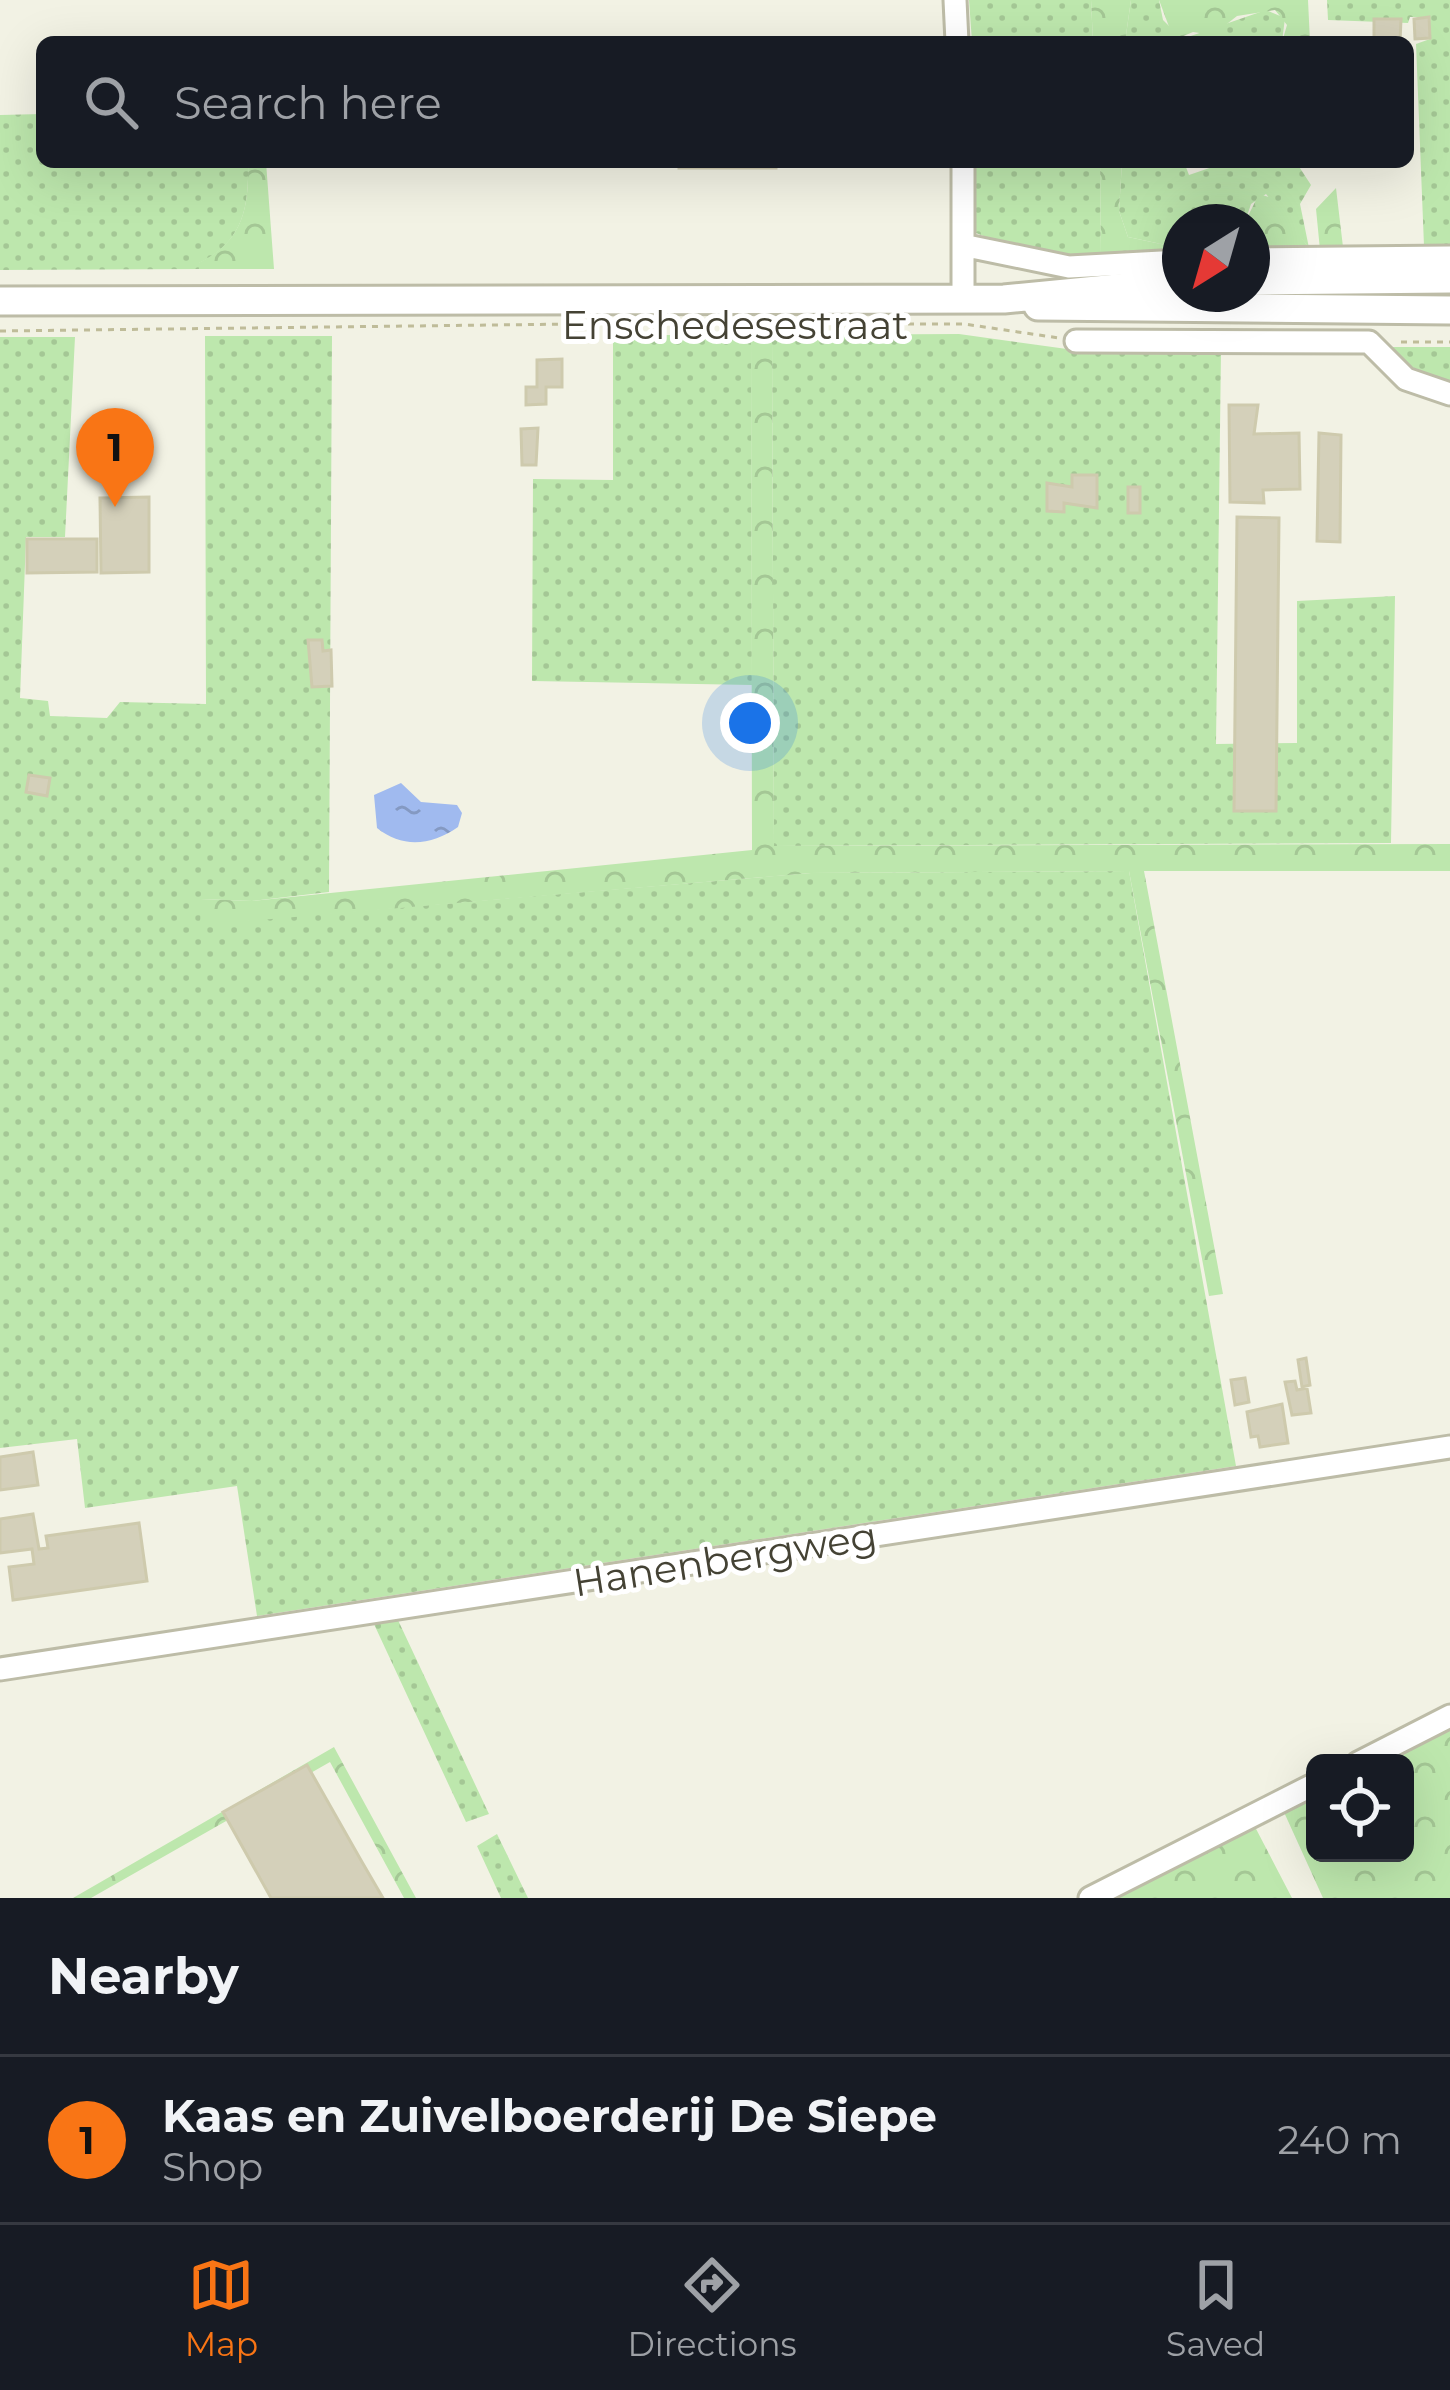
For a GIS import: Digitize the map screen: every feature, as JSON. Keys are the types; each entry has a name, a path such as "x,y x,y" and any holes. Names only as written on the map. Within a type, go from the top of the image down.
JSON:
{"street":[{"path":"955,0 957,36"},
{"path":"963,299 964,168"},
{"path":"967,247 1069,268 1162,262"},
{"path":"1270,259 1450,257"},
{"path":"1270,281 1450,279"},
{"name":"Enschedesestraat","path":"0,302 1004,299 1162,283"},
{"name":"Enschedesestraat","path":"1004,299 1087,310 1450,310"},
{"path":"1076,341 1369,342 1406,379 1450,394"},
{"name":"Hanenbergweg","path":"0,1669 1450,1448"},
{"path":"1376,1754 1450,1716"},
{"path":"1090,1898 1306,1789"}],"path":[{"name":"Enschedesestraat","path":"826,323 964,324 1076,341"},
{"name":"Enschedesestraat","path":"0,331 595,324"},
{"path":"1369,342 1450,342"}],"green space":[{"path":"969,0 1091,0 1093,36 972,36"},
{"path":"1091,0 1131,0 1126,36 1093,36"},
{"path":"1131,0 1159,0 1163,20 1179,36 1126,36"},
{"path":"1159,0 1308,0 1310,36 1284,36 1287,25 1275,10 1237,16 1213,35 1172,36"},
{"path":"1327,0 1450,0 1450,246 1424,246 1416,44 1430,39 1430,17 1410,17 1408,23 1328,20"},
{"path":"1266,10 1285,18 1283,36 1191,36"},
{"path":"36,114 36,168 248,168 240,222 225,245 199,263 199,269 0,270 0,115"},
{"path":"248,168 266,168 274,269 199,269 198,263 234,234 247,194"},
{"path":"972,168 1100,168 1101,256 1021,251 971,231"},
{"path":"1100,168 1122,168 1119,211 1128,237 1162,244 1162,254 1101,256"},
{"path":"1122,168 1186,168 1189,175 1209,168 1300,168 1311,185 1300,204 1309,248 1266,194 1251,204 1162,204 1162,244 1128,237 1119,211"},
{"path":"1336,188 1343,247 1320,250 1316,209"},
{"path":"1259,194 1272,198 1309,248 1270,249 1270,204 1254,204"},
{"path":"959,334 1096,353 1221,351 1216,744 1297,743 1297,601 1395,596 1391,843 774,846 772,335"},
{"path":"613,335 751,335 752,685 532,681 533,479 613,480"},
{"path":"751,335 772,335 774,846 1450,844 1450,871 1144,871 1223,1294 1209,1296 1129,871 811,873 200,925 201,899 252,901 752,850"},
{"path":"205,336 332,336 329,892 252,901 201,899 201,924 811,873 1129,871 1236,1466 257,1616 237,1486 85,1508 77,1439 0,1448 0,337 75,337 65,537 26,537 20,698 48,701 50,716 107,718 120,702 206,704"},
{"path":"1384,347 1450,347 1450,383 1421,378"},
{"path":"397,1618 489,1814 466,1822 373,1622"},
{"path":"1450,1728 1450,1898 1323,1898 1307,1862 1414,1862 1414,1754 1397,1754"},
{"path":"334,1747 416,1898 404,1898 330,1762 91,1898 73,1898"},
{"path":"1306,1799 1306,1861 1283,1810"},
{"path":"1254,1825 1292,1898 1109,1898"},
{"path":"497,1834 528,1898 501,1898 477,1846"}],"water":[{"path":"401,783 421,802 457,805 462,813 458,827 418,842 397,839 377,828 374,795"}],"building":[{"path":"1429,17 1430,38 1415,39 1414,19"},
{"path":"1374,19 1401,19 1400,36 1374,36"},
{"path":"562,359 562,387 546,387 546,404 526,405 526,387 537,387 537,360"},
{"path":"1229,405 1258,405 1254,434 1299,433 1300,489 1263,490 1264,503 1230,502"},
{"path":"538,428 536,465 522,465 521,429"},
{"path":"1319,433 1341,435 1340,542 1317,541"},
{"path":"129,440 124,483 113,483 113,470 93,470 93,443"},
{"path":"1072,475 1097,475 1097,508 1064,503 1064,512 1047,511 1047,483 1072,487"},
{"path":"1128,487 1140,487 1140,513 1128,513"},
{"path":"149,497 149,572 101,573 100,498"},
{"path":"1237,517 1279,518 1276,811 1234,811"},
{"path":"27,539 97,539 97,572 27,573"},
{"path":"308,640 322,640 323,651 331,650 332,686 312,687"},
{"path":"29,775 50,778 47,796 26,792"},
{"path":"1306,1358 1310,1385 1302,1387 1298,1360"},
{"path":"1245,1378 1249,1402 1235,1405 1231,1380"},
{"path":"1295,1381 1297,1390 1307,1388 1311,1413 1292,1415 1285,1382"},
{"path":"1282,1404 1288,1443 1260,1447 1258,1436 1251,1437 1247,1412"},
{"path":"33,1452 38,1485 0,1490 0,1457"},
{"path":"33,1514 39,1549 48,1548 46,1536 139,1523 147,1581 13,1600 9,1567 34,1564 32,1549 0,1553 0,1519"},
{"path":"307,1765 383,1898 271,1898 223,1812"}],"place":[{"name":"Kaas en Zuivelboerderij De Siepe","path":"115,507"}]}
